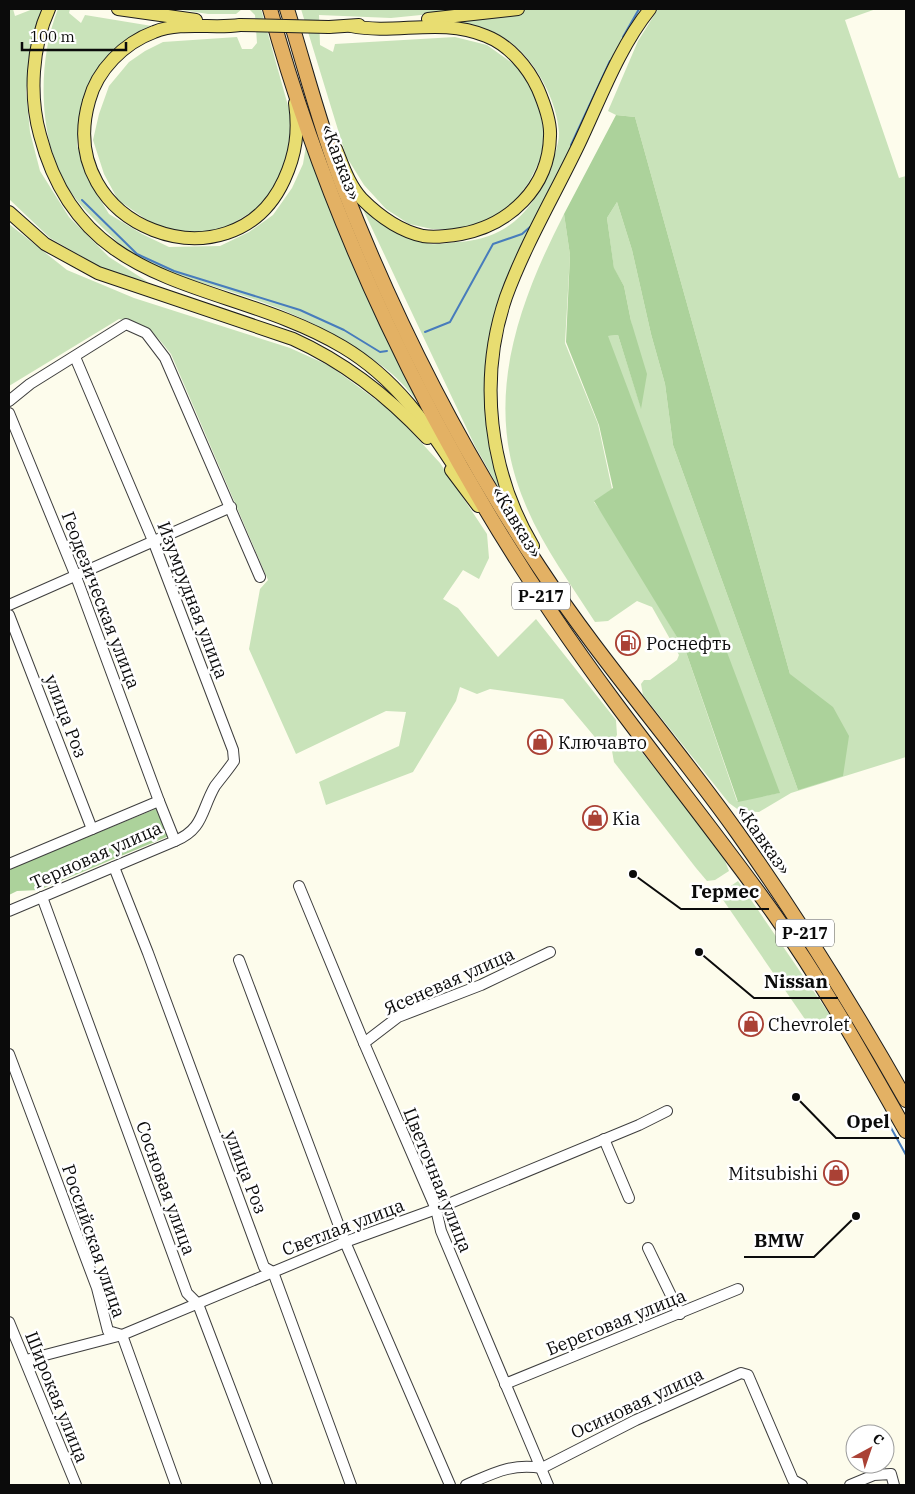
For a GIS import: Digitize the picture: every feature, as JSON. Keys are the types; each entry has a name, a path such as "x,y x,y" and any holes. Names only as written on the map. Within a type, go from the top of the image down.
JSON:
{"highway":[{"name":"«Кавказ»","path":"270,9 293,88 346,229 396,341 435,418 501,536 580,654 775,916 842,1019 906,1131"},
{"name":"Р-217","path":"287,9 317,108"},
{"name":"«Кавказ»","path":"317,108 342,185 368,247 415,349 448,414 498,501 564,603 736,830 855,1011 906,1100"},
{"path":"652,721 663,742 721,818 722,825 715,824 686,788 670,774"},
{"path":"775,916 770,905 741,861 741,853 747,854 782,898"}],"main road":[{"path":"49,9 36,60 33,96 36,122 45,154 59,186 78,216 105,243 133,262 161,276 281,317 330,340 369,365 393,385 415,408 501,536"},
{"path":"118,9 181,19 240,24 329,27 492,13 518,9"},
{"path":"564,603 524,532 504,478 491,417 493,353 504,304 522,260 624,51 650,9"},
{"path":"240,24 224,27 193,25 156,31 129,46 101,74 91,94 86,110 84,134 86,155 94,177 106,198 123,215 139,224 176,237 196,238 214,236 249,222 268,206 280,189 296,150 298,132 293,88"},
{"path":"317,108 348,179 361,198 394,224 424,236 442,237 470,232 500,222 524,201 540,174 547,156 550,136 543,100 534,79 522,62 506,49 487,36 455,27 432,25 370,30 351,26"},
{"path":"9,212 45,244 98,273 293,339 321,352 350,371 407,416 430,440 501,536"}],"street":[{"path":"9,402 30,384 126,324 146,334 166,358 260,577"},
{"name":"Изумрудная улица","path":"75,357 154,543 234,755 234,761 215,787 198,825 188,836 175,841"},
{"name":"Геодезическая улица","path":"9,413 75,574 160,800"},
{"path":"9,605 75,574 154,543 231,507"},
{"name":"улица Роз","path":"9,615 92,829"},
{"name":"Терновая улица","path":"9,864 160,800 175,841 42,896 9,912"},
{"name":"улица Роз","path":"114,867 148,952 264,1267 273,1272 351,1485"},
{"name":"Цветочная улица","path":"300,886 364,1043 436,1209 440,1231 548,1485"},
{"name":"Сосновая улица","path":"42,896 187,1293 198,1304 266,1485"},
{"name":"Ясеневая улица","path":"364,1043 398,1018 481,985 550,952"},
{"path":"240,960 345,1242 450,1485"},
{"name":"Российская улица","path":"9,1054 97,1288 108,1330 122,1335 176,1485"},
{"name":"Светлая улица","path":"26,1360 122,1335 345,1242 436,1209 667,1111"},
{"path":"604,1139 629,1198"},
{"path":"648,1248 680,1314"},
{"name":"Береговая улица","path":"505,1384 738,1289"},
{"name":"Широкая улица","path":"9,1322 13,1343 26,1360 76,1485"},
{"name":"Осиновая улица","path":"542,1468 701,1390 741,1373 748,1376 793,1484"},
{"path":"466,1485 505,1468 527,1466 542,1468"},
{"path":"850,1485 874,1474 891,1474 894,1485"}],"green space":[{"path":"9,9 13,9 15,16 33,9 44,9 29,57 26,92 30,132 40,171 69,217 109,257 148,282 107,271 50,238 9,199"},
{"path":"58,9 70,9 69,13 81,23 85,15 158,27 135,34 114,54 90,83 80,119 77,146 92,186 109,214 142,234 169,247 220,246 249,232 273,215 292,188 303,164 307,140 425,410 392,374 358,349 320,327 281,309 171,273 144,261 124,249 83,207 71,192 60,172 46,127 44,77 46,53"},
{"path":"176,9 242,9 236,14 208,14"},
{"path":"249,9 261,9 292,120 292,146 268,202 217,233 186,234 157,227 118,200 104,174 93,140 99,114 109,86 129,62 163,42 237,37 242,49 252,49 257,43 255,15"},
{"path":"301,9 481,9 391,18 319,15 320,45 333,52 335,44 455,37 487,45 519,68 536,93 545,137 540,160 529,182 516,200 495,217 455,229 432,229 409,224 386,209 364,185 346,156"},
{"path":"529,9 645,9 491,336 505,499 475,446 359,201 402,232 431,244 461,242 492,235 516,220 526,210 543,185 557,147 559,133 553,104 531,62 509,41 484,29 460,24 460,21 502,16"},
{"path":"658,9 876,9 845,20 899,178 906,176 906,757 791,793 759,812 740,811 729,803 643,695 641,684 644,680 650,680 677,660 679,655 652,607 637,601 608,621 595,622 566,578 547,548 524,501 512,464 506,427 506,390 511,354 520,318 532,283 564,214 570,255 565,343 598,424 612,489 594,502 610,524 686,652 737,801 779,793 607,336 618,335 641,408 631,321 624,286 614,269 607,218 617,202 632,250 651,334 665,384 673,445 798,790 790,674 635,117 616,115 608,111 638,41"},
{"path":"616,115 635,117 790,674 833,707 849,736 843,776 798,790 673,445 665,384 651,334 632,250 617,202 607,218 614,268 624,286 631,321 647,374 641,409 618,335 608,336 780,793 738,802 686,652 594,501 613,488 599,425 566,342 570,255 564,214"},
{"path":"9,224 67,270 134,298 290,348 330,366 394,413 440,463 487,534 489,558 479,579 463,570 443,599 458,608 498,657 536,619 616,720 617,735 609,742 599,742 563,699 490,689 477,694 460,687 456,701 413,772 326,805 319,782 399,746 406,712 386,711 296,754 249,649 260,589 268,580 171,354 150,330 119,319 9,386"},
{"path":"627,741 635,744 720,848 729,871 715,880 707,881 696,868 614,762 612,751"},
{"path":"158,808 169,836 39,890 17,891 9,895 9,869"},
{"path":"738,881 830,1015 811,1028 719,894"}],"waterway":[{"path":"623,37 639,9"},
{"path":"571,145 610,61"},
{"path":"82,200 137,254 174,271 300,310 344,330 380,352 387,351"},
{"path":"425,332 450,322 493,244 522,234 530,227"},
{"path":"890,1126 906,1155"}],"place":[{"name":"Роснефть","path":"628,643"},
{"name":"Ключавто","path":"540,742"},
{"name":"Kia","path":"595,818"},
{"name":"Гермес","path":"633,874"},
{"name":"Nissan","path":"699,952"},
{"name":"Chevrolet","path":"751,1024"},
{"name":"Opel","path":"796,1097"},
{"name":"Mitsubishi","path":"836,1173"},
{"name":"BMW","path":"856,1216"}]}
